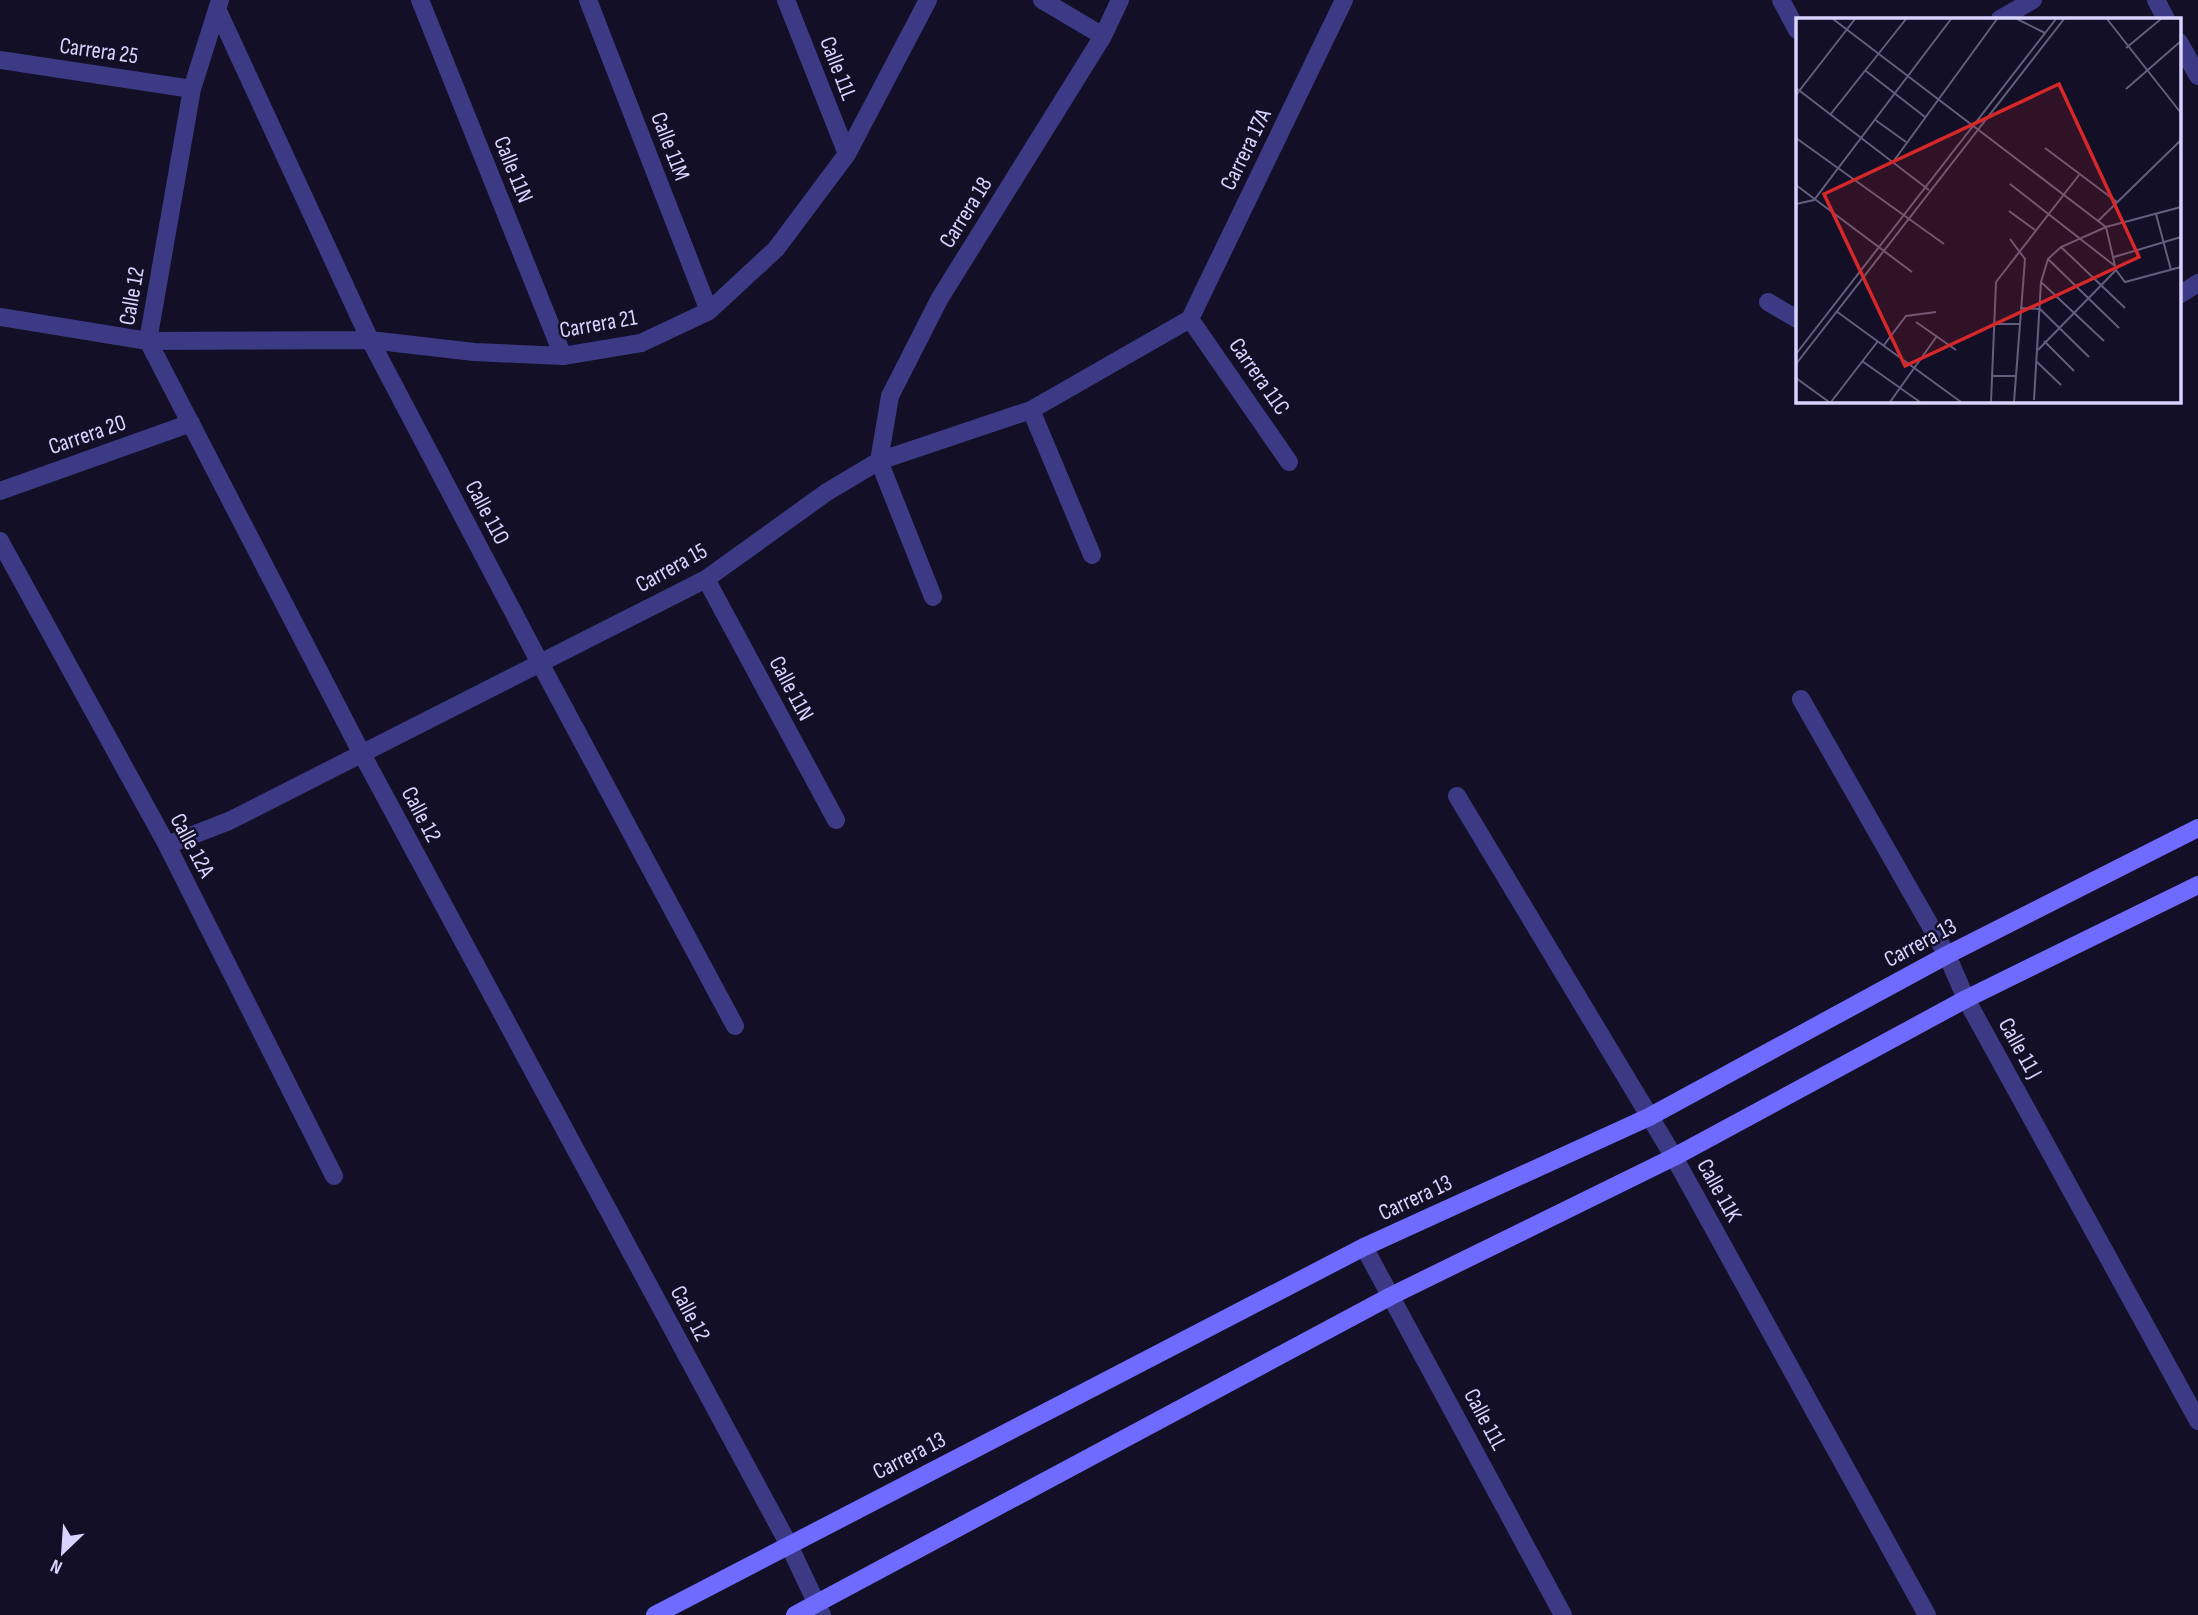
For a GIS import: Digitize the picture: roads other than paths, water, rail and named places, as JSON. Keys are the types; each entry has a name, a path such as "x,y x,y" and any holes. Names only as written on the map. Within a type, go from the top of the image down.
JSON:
{"street":[{"name":"Calle 11N","path":"420,0 563,356"},
{"name":"Calle 11M","path":"588,0 709,310"},
{"name":"Calle 11L","path":"786,0 847,155"},
{"name":"Carrera 21","path":"0,317 148,341 370,340 474,352 563,356 641,343 709,310 776,249 847,155 928,0"},
{"path":"1042,0 1102,36"},
{"name":"Carrera 18","path":"879,461 890,396 940,298 1102,36 1120,0"},
{"name":"Carrera 17A","path":"1190,319 1344,0"},
{"path":"1781,0 1796,28"},
{"path":"2002,18 2033,0"},
{"path":"2156,0 2165,18"},
{"name":"Calle 12","path":"219,5 192,89 148,341 362,754 789,1545 819,1609"},
{"name":"Calle 11O","path":"219,5 370,340 735,1026"},
{"path":"2180,43 2198,76"},
{"name":"Carrera 25","path":"0,60 192,89"},
{"path":"2180,294 2198,283"},
{"path":"1768,302 1796,318"},
{"name":"Carrera 15","path":"167,845 229,821 706,579 827,492 879,461 1031,410 1190,319"},
{"name":"Carrera 11C","path":"1190,319 1289,462"},
{"path":"1031,410 1092,555"},
{"name":"Carrera 20","path":"0,491 191,423"},
{"path":"879,461 933,597"},
{"name":"Calle 12A","path":"0,541 167,845 334,1176"},
{"name":"Calle 11N","path":"706,579 836,820"},
{"name":"Calle 11 J","path":"1801,699 1947,955 1966,999 2198,1421"},
{"name":"Calle 11K","path":"1457,796 1674,1157 1927,1615"},
{"name":"Carrera 13","path":"655,1615 1364,1247 1648,1117 1947,955 2198,828"},
{"path":"794,1615 819,1609 1391,1296 1674,1157 1966,999 2198,886"},
{"name":"Calle 11L","path":"1364,1247 1559,1614"}]}
